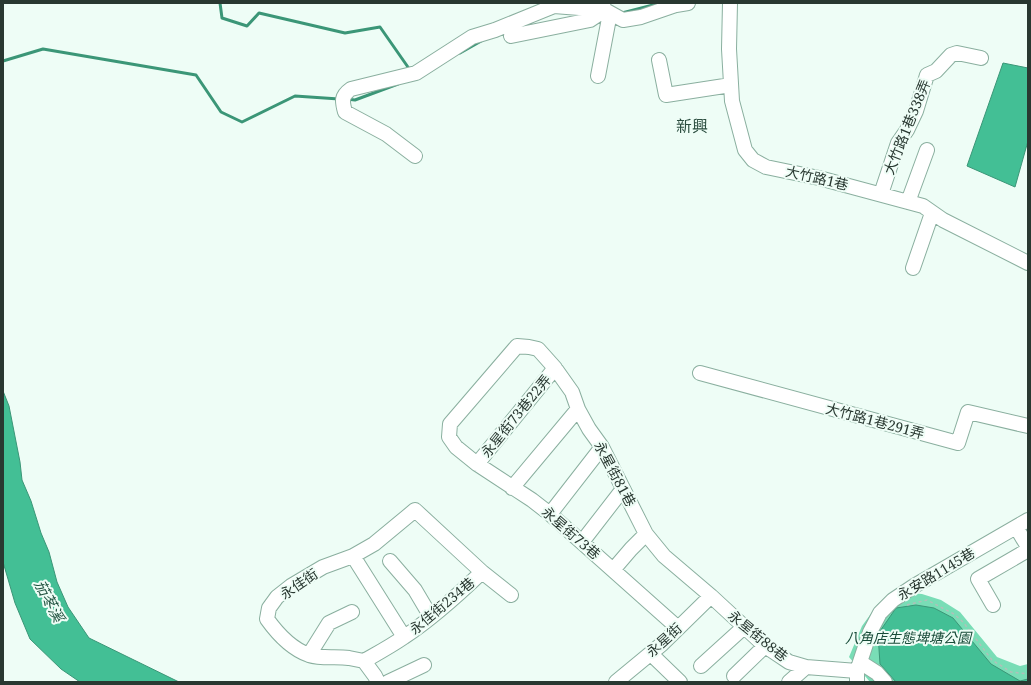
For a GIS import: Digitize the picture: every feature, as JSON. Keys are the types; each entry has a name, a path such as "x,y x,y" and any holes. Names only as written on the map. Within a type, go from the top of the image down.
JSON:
{"street":[{"path":"416,156 386,134 344,112 343,98 351,89 412,74 472,37 496,30 550,7 607,13 623,20 641,17 676,5 688,3"},
{"name":"大竹路1巷","path":"730,3 729,49 732,101 745,150 753,160 766,167 818,178 923,206 943,220 1028,263"},
{"path":"510,36 590,20 607,13"},
{"path":"598,76 607,13"},
{"name":"大竹路1巷338弄","path":"881,194 898,143 907,130 916,110 926,75 936,71 951,55 957,53 981,58"},
{"path":"659,60 666,95 731,84"},
{"path":"908,202 927,150"},
{"path":"913,268 932,213"},
{"name":"永星街81巷","path":"456,447 449,437 450,424 517,346 538,349 555,368 572,392 578,409 589,429 602,447 646,534 664,556 711,596"},
{"name":"永星街73巷22弄","path":"477,464 555,368"},
{"name":"大竹路1巷291弄","path":"700,374 958,443 968,412 1028,426"},
{"path":"512,488 578,409"},
{"name":"永星街73巷","path":"456,447 477,464 532,500 550,514 678,628"},
{"path":"550,514 602,447"},
{"path":"582,542 623,489"},
{"name":"永佳街","path":"364,661 349,658 309,655 297,648 274,628 267,619 269,608 277,597 291,586 323,567 353,556 374,544 415,510"},
{"name":"永佳街234巷","path":"364,661 404,637 432,617 482,572 415,510"},
{"name":"永安路1145巷","path":"858,671 870,632 880,613 893,600 914,586 1028,520"},
{"path":"993,605 978,579 1028,548 1016,527"},
{"path":"613,570 646,534"},
{"path":"353,556 404,637"},
{"path":"390,561 415,590 432,617"},
{"path":"482,572 511,595"},
{"name":"永星街88巷","path":"711,596 765,646 789,662 806,667 858,671"},
{"name":"永星街","path":"616,682 651,654 711,596"},
{"path":"309,655 329,623 352,612"},
{"path":"701,666 744,627"},
{"path":"734,676 765,646"},
{"path":"651,654 680,682"},
{"path":"364,661 378,682"},
{"path":"388,682 424,666"},
{"path":"789,682 806,667"},
{"path":"858,671 877,673 885,682"}],"path":[{"path":"905,606 928,600 954,614 963,622 992,660 1011,672 1028,674"}],"green space":[{"name":"八角店生態埤塘公園","path":"899,592 922,594 941,600 960,612 997,657 1020,666 1028,664 1028,682 870,682 849,657 862,626 878,604"}],"water":[{"path":"1003,63 1028,68 1028,141 1015,187 967,166"},
{"name":"茄苳溪","path":"3,391 9,406 22,480 49,552 57,582 68,607 89,638 179,682 80,682 61,669 30,639 15,603 3,562"},
{"name":"八角店生態埤塘公園","path":"916,605 934,608 953,618 991,664 1020,681 1028,679 1028,682 896,682 880,664 878,634 896,608"}],"waterway":[{"path":"220,3 222,18 247,26 259,13 345,33 380,27 410,70"},
{"path":"622,13 657,4"},
{"path":"460,53 483,40"},
{"path":"3,61 43,49 196,75 221,112 242,122 295,96 339,99"},
{"path":"346,99 355,100 398,84"}],"district":[{"name":"新興","path":"692,126"}]}
